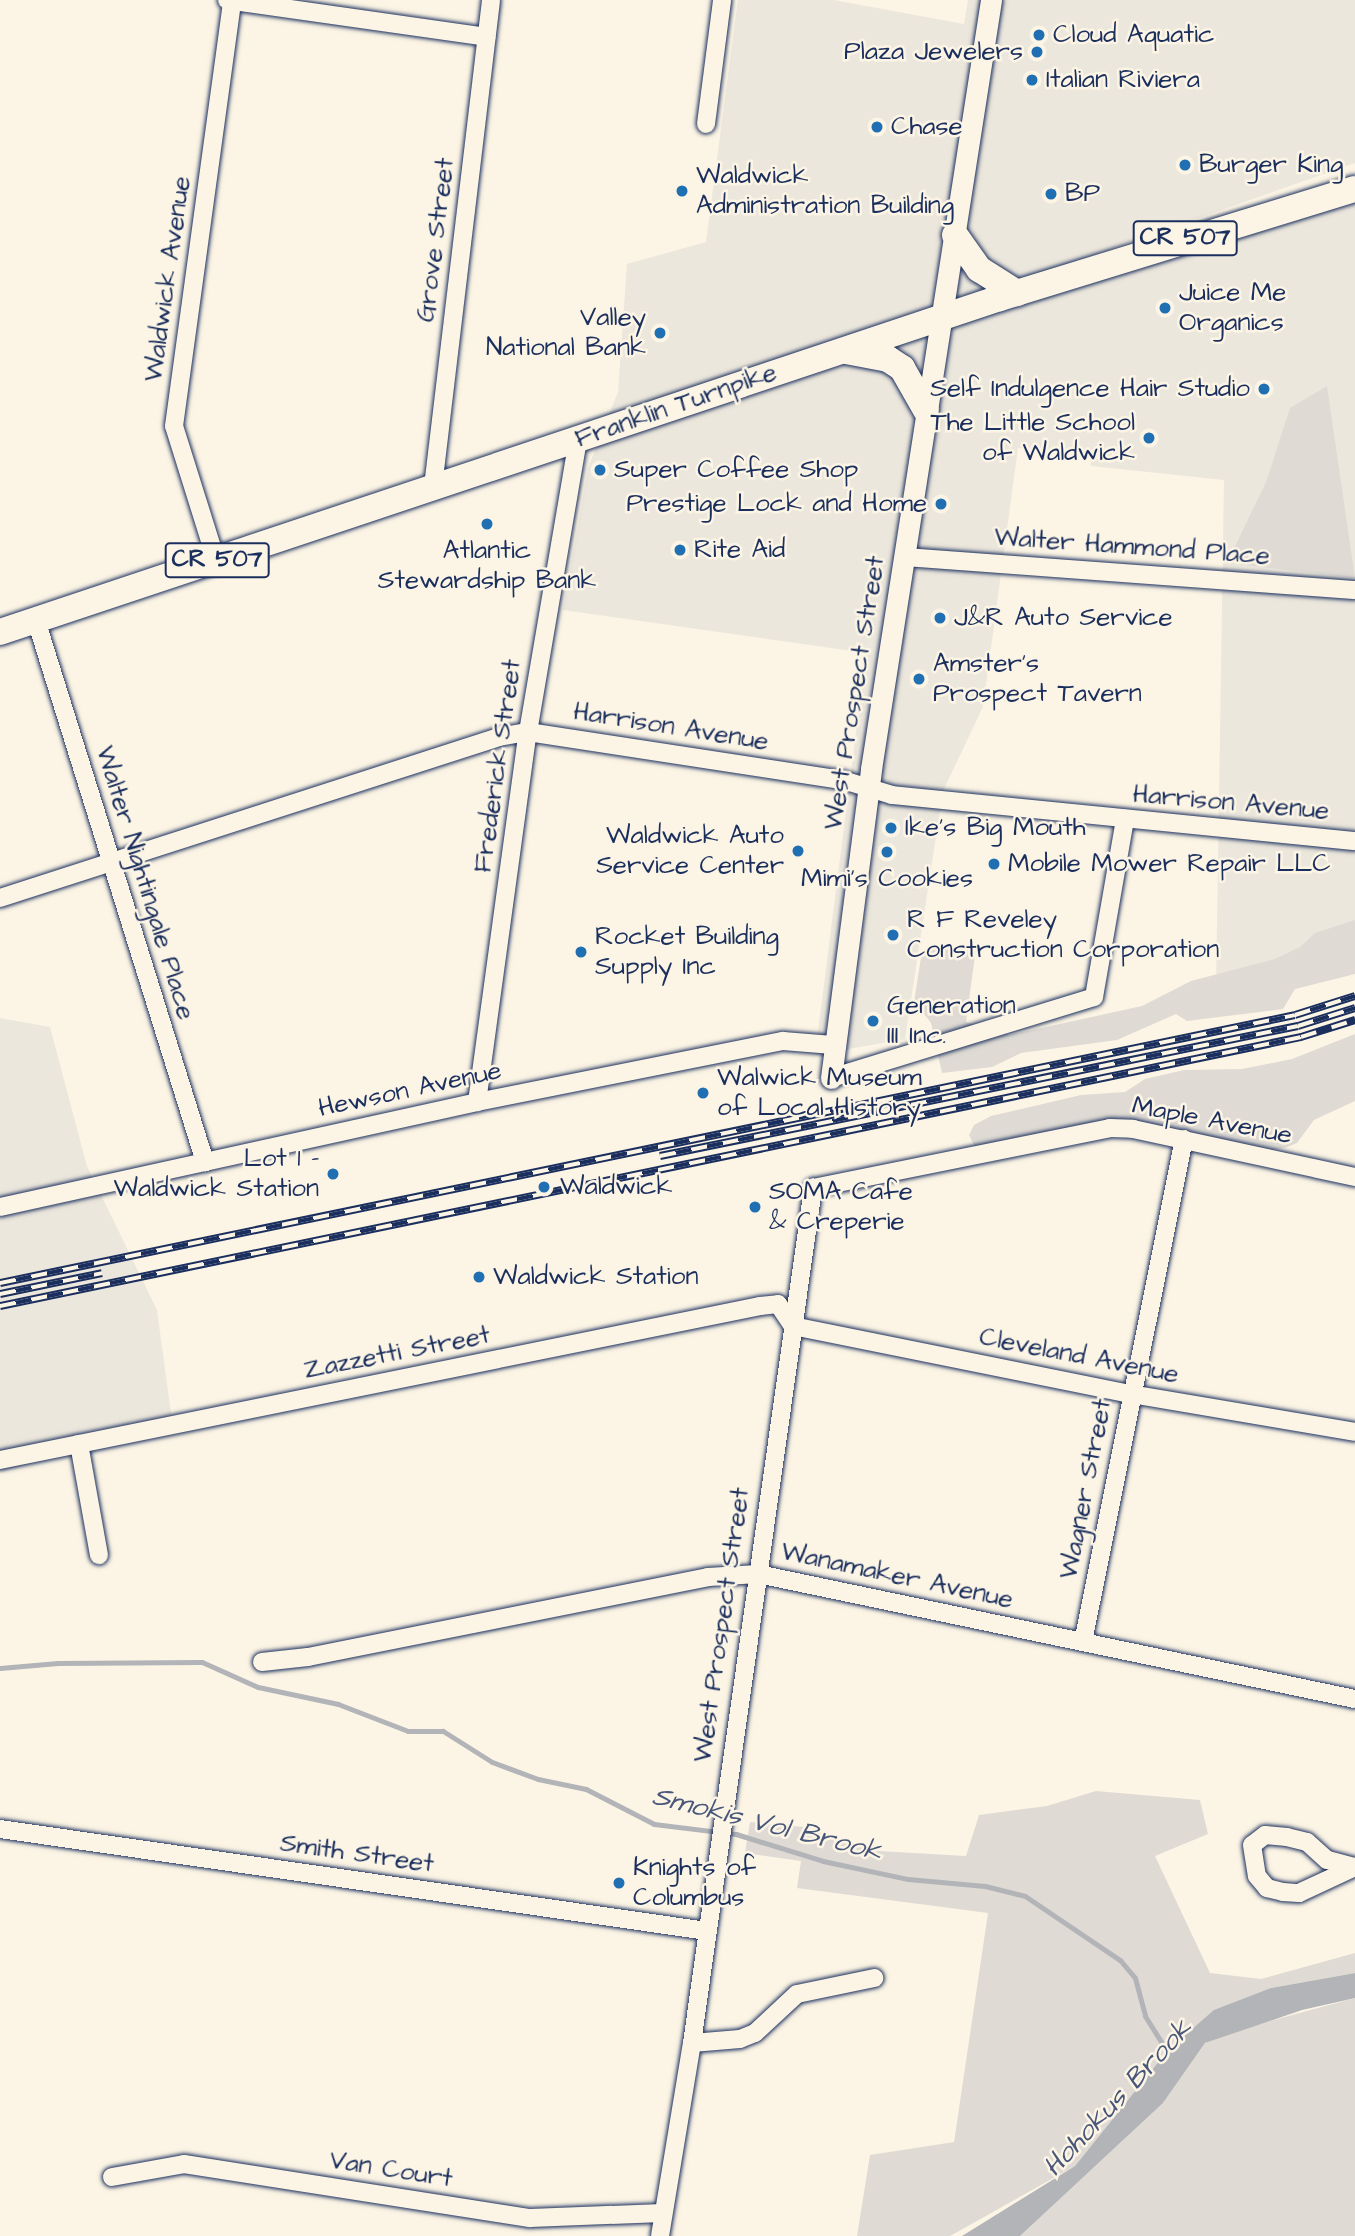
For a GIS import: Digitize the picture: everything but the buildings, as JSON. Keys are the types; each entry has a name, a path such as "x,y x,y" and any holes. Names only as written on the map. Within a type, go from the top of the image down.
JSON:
{"main road":[{"name":"Franklin Turnpike","path":"0,632 1208,230 1355,189"},
{"path":"956,235 979,269 1017,293"},
{"path":"841,351 872,354 895,363 904,370 926,410"}],"street":[{"path":"230,0 486,37"},
{"name":"Waldwick Avenue","path":"216,560 174,426 230,0"},
{"name":"Grove Street","path":"433,487 491,0"},
{"path":"706,124 722,0"},
{"name":"West Prospect Street","path":"831,1078 833,1045 869,789 940,318 956,235 992,0"},
{"name":"Frederick Street","path":"477,1101 528,732 578,439"},
{"name":"Walter Hammond Place","path":"904,557 1355,590"},
{"name":"Walter Nightingale Place","path":"36,620 109,862 205,1162"},
{"name":"Harrison Avenue","path":"0,898 499,737 528,732 843,780 869,789 1125,819 1355,841"},
{"path":"831,1078 1094,997 1125,819"},
{"name":"Hewson Avenue","path":"0,1207 477,1101 783,1041 833,1045"},
{"name":"Maple Avenue","path":"813,1188 1110,1128 1184,1139 1355,1177"},
{"name":"Wagner Street","path":"1083,1642 1130,1394 1184,1139"},
{"name":"West Prospect Street","path":"660,2236 692,2043 813,1188"},
{"name":"Zazzetti Street","path":"0,1460 760,1306 778,1304 793,1326"},
{"name":"Cleveland Avenue","path":"793,1326 1130,1394 1355,1432"},
{"path":"79,1444 99,1555"},
{"name":"Wanamaker Avenue","path":"262,1662 308,1657 708,1577 758,1574 1355,1699"},
{"name":"Smith Street","path":"0,1829 708,1931"},
{"path":"1265,1835 1287,1837 1307,1842 1327,1860 1354,1867 1299,1893 1283,1892 1267,1888 1257,1876 1252,1845 1265,1835"},
{"path":"692,2043 740,2039 755,2033 797,1994 874,1978"},
{"name":"Van Court","path":"112,2177 184,2164 530,2218 663,2213"}],"shaded area":[{"path":"738,0 834,0 964,24 968,0 1355,0 1355,163 1020,281 1355,197 1355,934 1216,986 1224,480 1091,466 1090,453 1018,448 983,707 943,791 905,1039 815,1055 866,653 563,610 588,468 618,392 627,264 706,242"},
{"path":"1327,386 1355,578 1227,563 1266,482 1290,408"},
{"path":"1355,920 1355,974 1295,989 1283,1009 1187,1021 1176,1014 1117,1040 1021,1053 992,1067 942,1073 931,1023 925,1015 912,1015 922,951 933,948 976,948 966,1022 1009,1035 1142,1006 1191,981 1275,959 1300,947 1315,933"},
{"path":"0,1018 50,1027 87,1166 157,1310 172,1420 0,1473"},
{"path":"1355,1034 1355,1101 1314,1120 1297,1143 1285,1148 1266,1151 1162,1129 975,1147 969,1135 974,1125 991,1116 1081,1095 1125,1092 1145,1079 1184,1070 1242,1069 1292,1059"},
{"path":"1096,1791 1200,1800 1208,1834 1155,1856 1210,1973 1261,1979 1355,1953 1355,1973 1271,1988 1168,2050 1075,2166 950,2236 857,2236 870,2155 954,2142 988,1913 797,1888 801,1861 745,1853 750,1822 804,1827 879,1851 966,1856 979,1815 1047,1806"},
{"path":"1355,1973 1355,1998 1302,2010 1205,2043 1163,2103 1020,2236 962,2236 1075,2166 1168,2050 1214,2010 1271,1988"},
{"path":"1355,1998 1355,2236 1020,2236 1163,2103 1205,2043 1248,2027"}],"waterway":[{"name":"Smokis Vol Brook","path":"0,1668 58,1663 202,1662 258,1687 338,1704 408,1731 443,1731 492,1762 538,1779 586,1789 654,1824 736,1834 823,1861 908,1879 985,1886 1025,1896 1120,1960 1135,1978 1145,2016 1170,2056"}],"railway":[{"path":"0,1283 1295,1015 1355,996"},
{"path":"660,1156 1298,1026 1355,1008"},
{"path":"0,1306 1301,1037 1355,1020"},
{"path":"0,1294 102,1273"}],"place":[{"name":"Cloud Aquatic","path":"1039,35"},
{"name":"Plaza Jewelers","path":"1037,52"},
{"name":"Italian Riviera","path":"1032,80"},
{"name":"Chase","path":"877,127"},
{"name":"Burger King","path":"1185,165"},
{"name":"Waldwick Administration Building","path":"682,191"},
{"name":"BP","path":"1051,194"},
{"name":"Juice Me Organics","path":"1165,308"},
{"name":"Valley National Bank","path":"660,333"},
{"name":"Self Indulgence Hair Studio","path":"1264,389"},
{"name":"The Little School of Waldwick","path":"1149,438"},
{"name":"Super Coffee Shop","path":"600,470"},
{"name":"Prestige Lock and Home","path":"941,504"},
{"name":"Atlantic Stewardship Bank","path":"487,524"},
{"name":"Rite Aid","path":"680,550"},
{"name":"J&R Auto Service","path":"940,618"},
{"name":"Amster's Prospect Tavern","path":"919,679"},
{"name":"Ike's Big Mouth","path":"891,828"},
{"name":"Waldwick Auto Service Center","path":"798,851"},
{"name":"Mimi's Cookies","path":"887,852"},
{"name":"Mobile Mower Repair LLC","path":"994,864"},
{"name":"R F Reveley Construction Corporation","path":"893,935"},
{"name":"Rocket Building Supply Inc","path":"581,952"},
{"name":"Generation III Inc.","path":"873,1021"},
{"name":"Walwick Museum of Local History","path":"703,1093"},
{"name":"Lot 1 - Waldwick Station","path":"333,1174"},
{"name":"Waldwick","path":"544,1187"},
{"name":"SOMA Cafe & Creperie","path":"755,1207"},
{"name":"Waldwick Station","path":"479,1277"},
{"name":"Knights of Columbus","path":"619,1883"}],"water label":[{"name":"Hohokus Brook","path":"1118,2098"}]}
